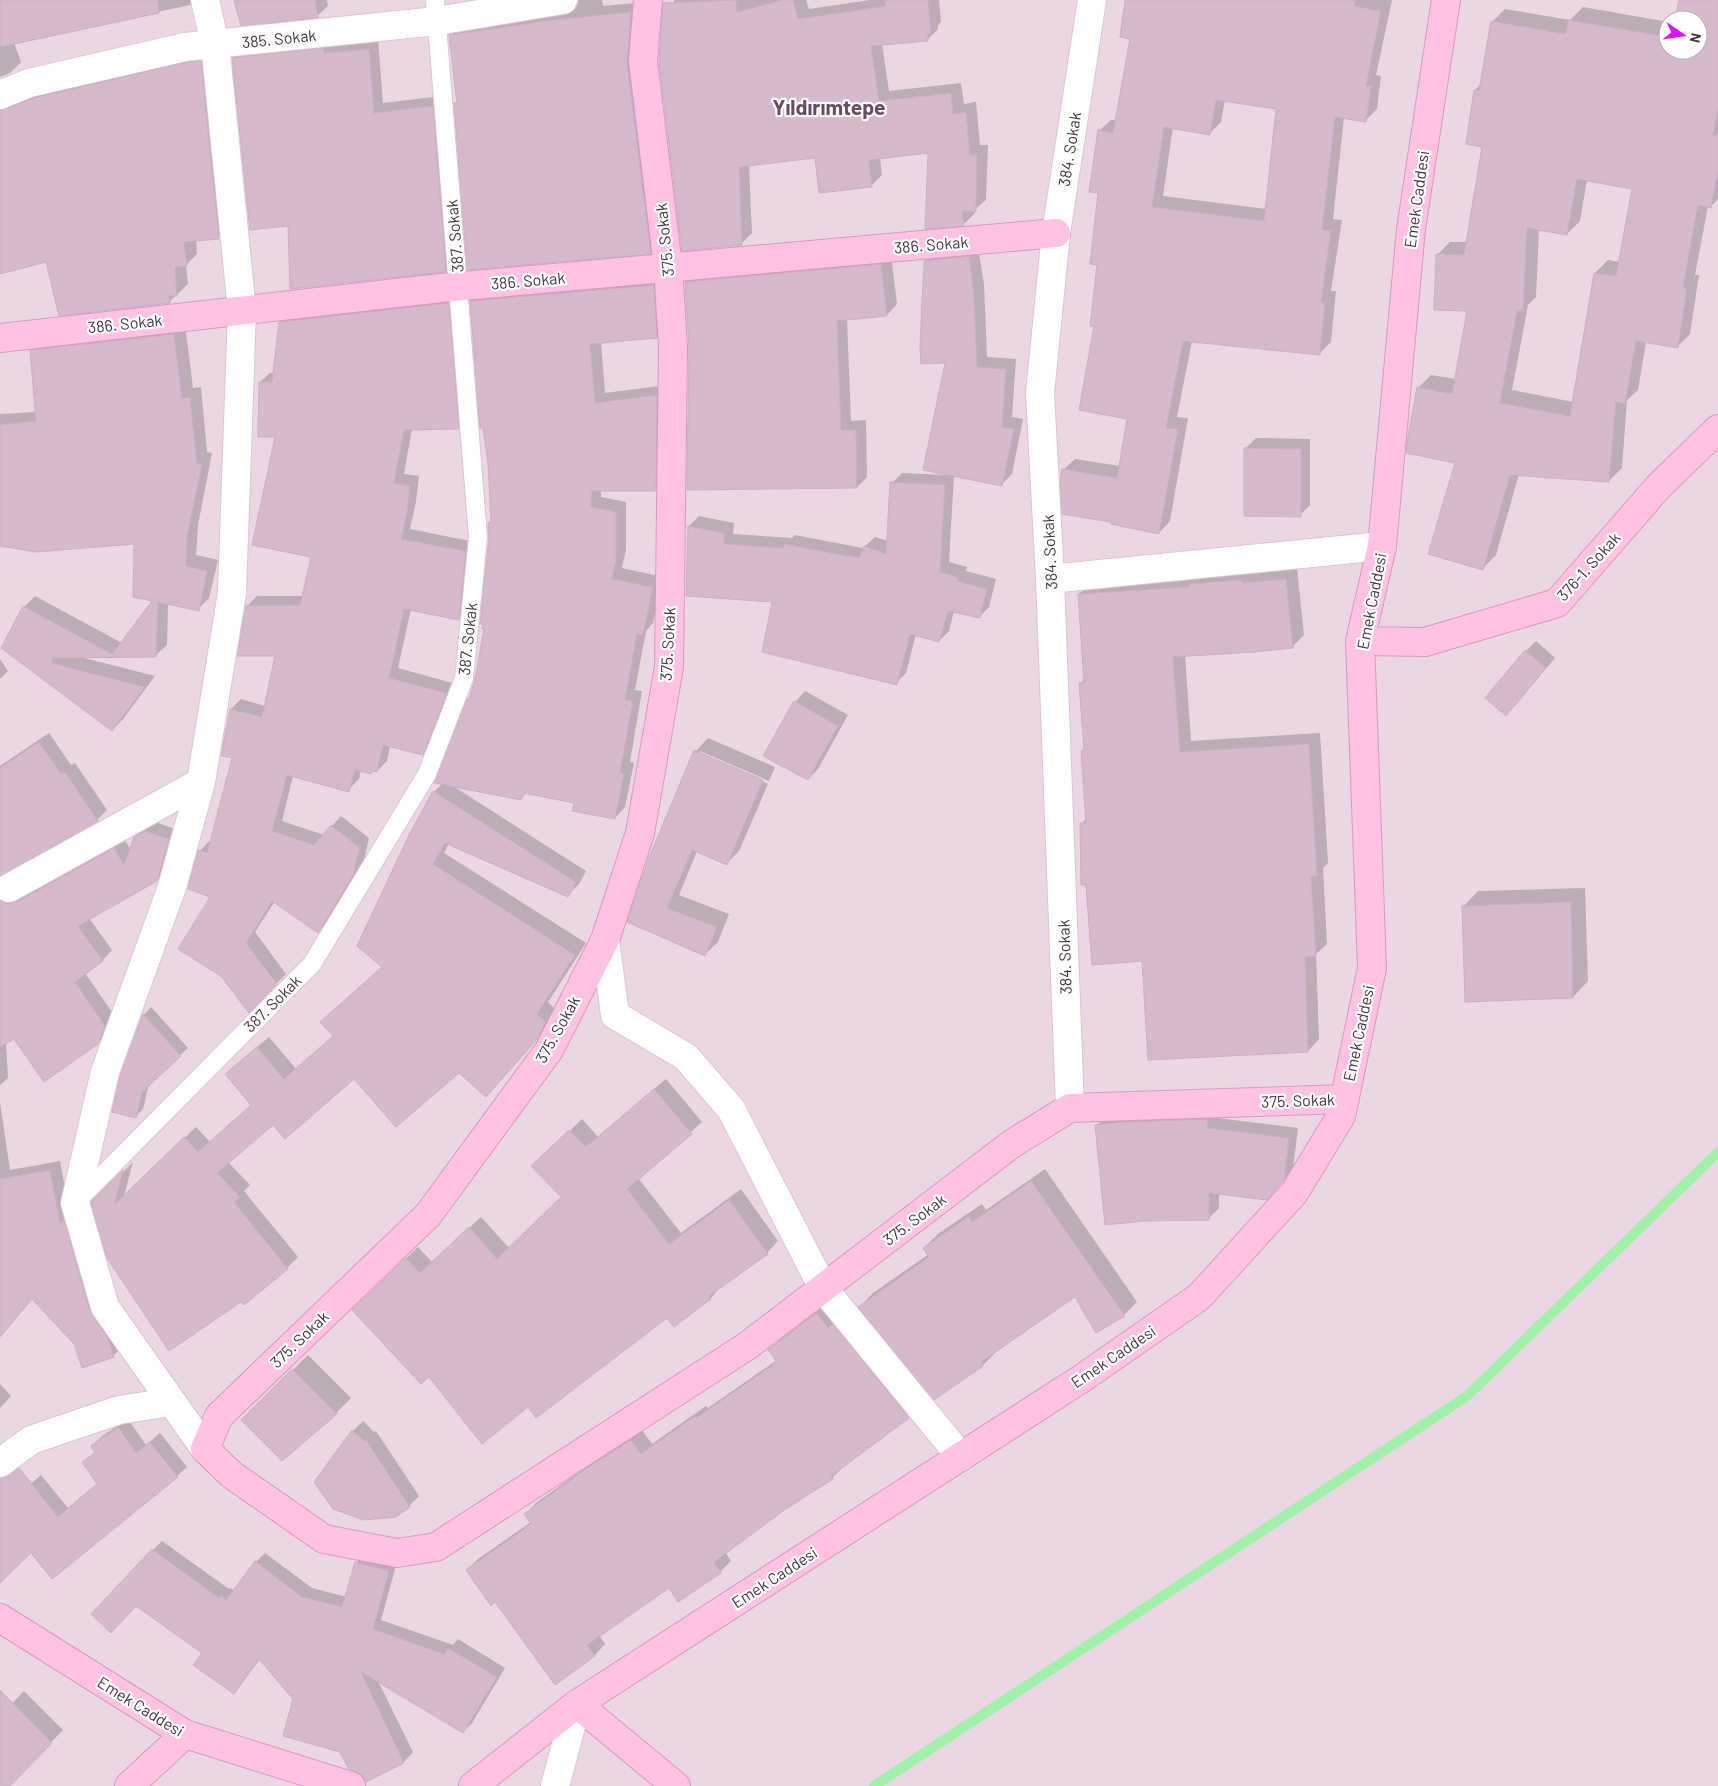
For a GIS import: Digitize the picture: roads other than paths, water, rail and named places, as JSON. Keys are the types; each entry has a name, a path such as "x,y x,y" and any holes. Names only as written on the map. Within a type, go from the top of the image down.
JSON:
{"street":[{"path":"205,0 215,44 242,310 232,593 201,782 172,887 105,1072 74,1203 105,1307 205,1449"},
{"name":"385. Sokak","path":"0,95 29,83 185,47 436,11 563,0"},
{"name":"375. Sokak","path":"648,0 643,62 668,266 673,347 669,667 640,834 605,940 548,1050 428,1214 219,1416 205,1449 232,1474 324,1538 398,1553 436,1547 747,1346 1013,1143 1070,1108 1344,1099"},
{"name":"384. Sokak","path":"1070,1108 1050,579 1040,393 1056,233 1092,0"},
{"name":"Emek Caddesi","path":"473,1786 576,1704 1081,1379 1199,1297 1294,1194 1341,1116 1372,968 1360,642 1382,546 1411,229 1446,0"},
{"name":"386. Sokak","path":"0,338 459,286 1056,233"},
{"name":"376-1. Sokak","path":"1360,642 1425,642 1557,602 1660,486 1718,427"},
{"path":"1050,579 1382,546"},
{"path":"10,888 201,782"},
{"path":"605,940 615,1015 686,1057 731,1109 823,1288 961,1457"},
{"path":"0,1463 31,1440 119,1410 171,1402"},
{"name":"Emek Caddesi","path":"0,1618 184,1734 351,1786"},
{"path":"555,1786 576,1704 676,1786"},
{"path":"130,1786 184,1734"}],"lane":[{"name":"387. Sokak","path":"74,1203 312,964 427,774 464,678 478,536 436,11"}],"waterway":[{"path":"874,1786 1467,1396 1718,1152"}],"district":[{"name":"Yıldırımtepe","path":"829,106"}]}
